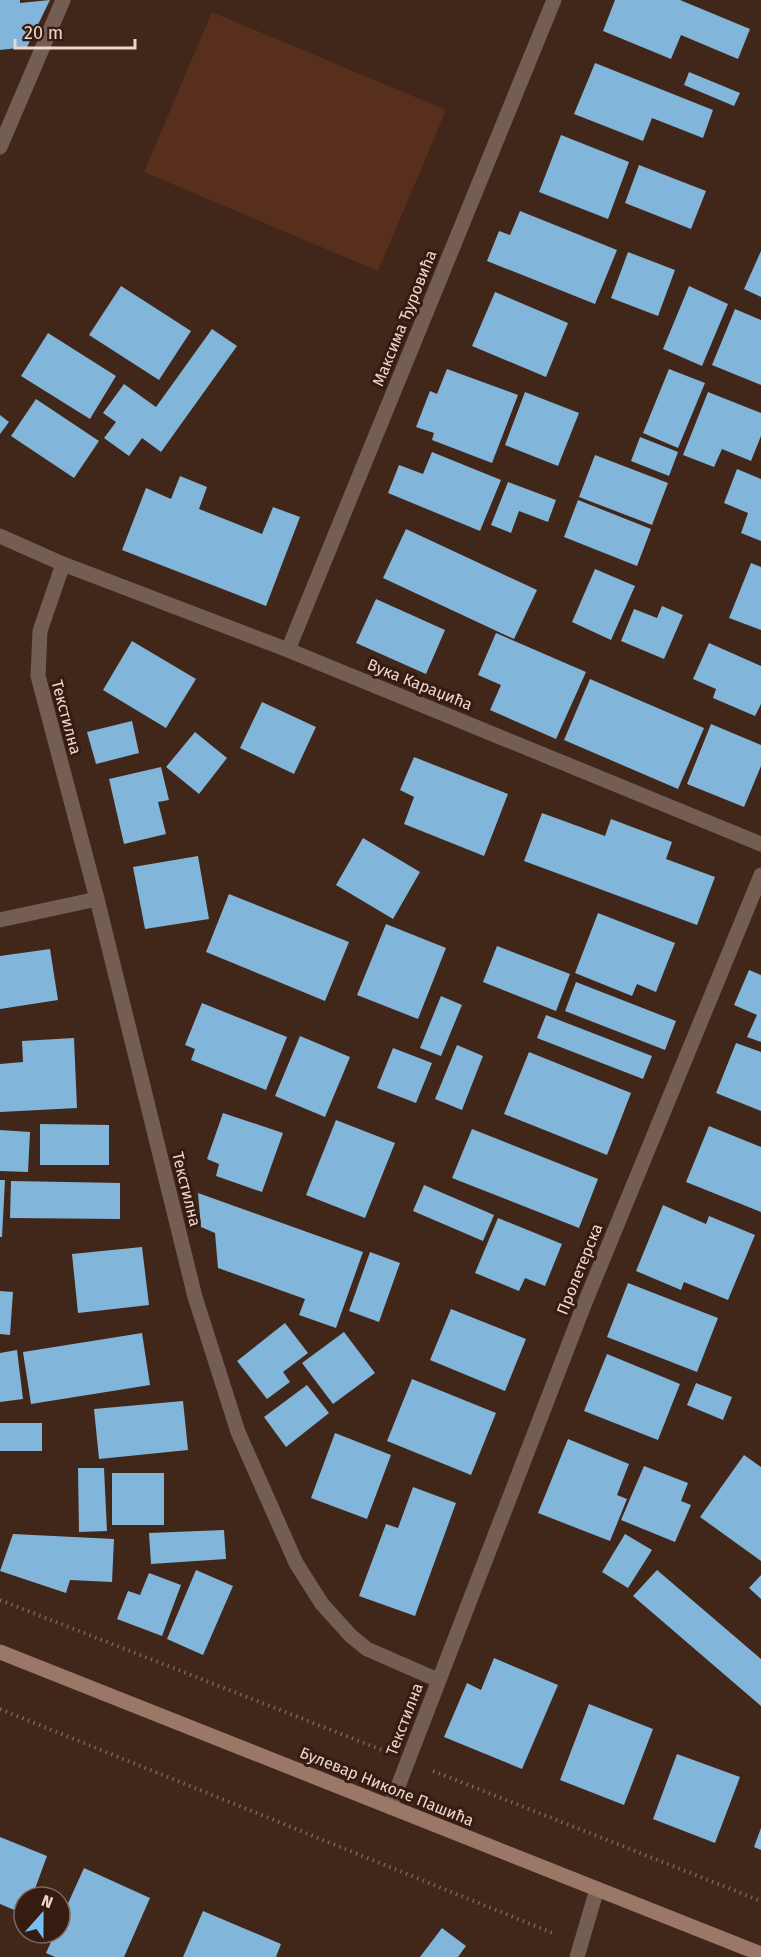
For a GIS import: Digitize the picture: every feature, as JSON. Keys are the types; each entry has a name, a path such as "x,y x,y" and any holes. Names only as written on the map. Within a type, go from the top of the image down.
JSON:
{"main road":[{"name":"Булевар Николе Пашића","path":"0,1652 761,1954"}],"street":[{"path":"0,147 63,0"},
{"name":"Максима Ђуровића","path":"288,650 554,0"},
{"path":"0,536 63,564"},
{"name":"Вука Караџића","path":"63,564 288,650 761,843"},
{"name":"Текстилна","path":"63,564 40,631 38,676 97,899 195,1297 238,1432 296,1563 322,1604 351,1636 368,1649 438,1680 390,1807"},
{"name":"Пролетерска","path":"438,1680 584,1305 761,875"},
{"path":"0,920 97,899"},
{"path":"578,1951 597,1889"}],"path":[{"path":"0,1709 578,1951"}],"shaded area":[{"path":"212,12 446,110 378,271 144,172"}],"building":[{"path":"0,0 20,0 20,3 50,0 27,47 0,50"},
{"path":"615,0 680,0 750,29 738,59 681,35 671,59 603,31"},
{"path":"595,63 713,110 703,138 652,118 643,141 574,114"},
{"path":"689,72 740,93 734,106 684,85"},
{"path":"561,135 629,162 608,219 539,192"},
{"path":"639,165 706,191 691,229 625,203"},
{"path":"520,211 617,250 595,304 487,261 499,231 510,235"},
{"path":"761,251 761,297 744,289"},
{"path":"628,252 675,270 658,316 611,298"},
{"path":"121,286 191,331 159,380 89,335"},
{"path":"689,286 728,304 702,366 663,349"},
{"path":"495,292 568,323 546,377 472,346"},
{"path":"735,309 761,320 761,385 712,365"},
{"path":"212,329 237,346 161,452 142,438 129,456 104,438 116,422 103,413 124,384 156,407"},
{"path":"48,333 116,376 90,419 21,376"},
{"path":"447,369 518,395 492,463 432,440 434,433 416,427 430,391 437,394"},
{"path":"669,369 705,383 678,448 643,433"},
{"path":"525,392 579,413 558,466 505,445"},
{"path":"708,392 761,413 761,436 751,461 722,449 714,467 683,455"},
{"path":"36,399 99,441 74,478 11,436"},
{"path":"0,415 9,422 0,434"},
{"path":"640,437 678,452 669,476 631,461"},
{"path":"432,452 501,480 480,531 388,493 399,465 423,474"},
{"path":"595,455 668,483 652,525 579,497"},
{"path":"737,469 761,479 761,541 741,533 748,513 724,503"},
{"path":"180,476 207,487 199,509 262,534 273,507 300,517 266,606 122,550 146,488 171,499"},
{"path":"508,482 556,500 548,522 519,511 511,533 491,525"},
{"path":"578,500 651,529 637,566 564,537"},
{"path":"406,529 537,590 514,639 383,578"},
{"path":"751,563 761,567 761,630 729,618"},
{"path":"595,569 635,586 611,640 572,622"},
{"path":"376,599 445,630 426,674 356,643"},
{"path":"662,606 683,615 664,659 621,641 634,609 657,618"},
{"path":"496,633 586,672 556,739 490,710 501,685 478,675"},
{"path":"132,641 196,679 166,728 103,690"},
{"path":"709,643 761,666 761,704 755,716 713,698 716,689 693,679"},
{"path":"590,679 704,728 678,789 564,740"},
{"path":"262,702 316,727 294,774 240,748"},
{"path":"132,721 139,753 96,764 87,732"},
{"path":"711,724 761,745 761,766 744,807 687,784"},
{"path":"195,732 227,758 199,794 166,767"},
{"path":"414,757 508,794 484,856 404,824 414,797 400,790"},
{"path":"161,767 169,800 158,802 166,834 124,844 109,779"},
{"path":"542,813 605,836 611,819 672,842 666,859 715,877 697,925 524,861"},
{"path":"363,838 420,872 393,919 336,885"},
{"path":"198,856 209,919 145,929 133,867"},
{"path":"229,894 349,942 325,1001 206,952"},
{"path":"598,913 675,943 656,992 637,984 632,996 575,973"},
{"path":"386,924 446,948 418,1019 357,995"},
{"path":"497,946 570,974 556,1011 483,982"},
{"path":"50,949 58,1000 0,1009 0,956"},
{"path":"749,970 761,975 761,1042 747,1037 757,1015 734,1005"},
{"path":"576,982 676,1021 665,1050 565,1011"},
{"path":"441,996 462,1005 441,1056 420,1048"},
{"path":"202,1003 287,1037 266,1090 191,1060 195,1049 185,1045"},
{"path":"546,1015 652,1056 643,1079 537,1038"},
{"path":"300,1036 350,1057 325,1117 275,1096"},
{"path":"74,1038 77,1108 0,1112 0,1064 23,1062 22,1041"},
{"path":"736,1043 761,1052 761,1111 716,1093"},
{"path":"457,1045 483,1056 462,1110 435,1099"},
{"path":"393,1048 432,1063 416,1103 377,1088"},
{"path":"529,1052 631,1093 607,1155 504,1114"},
{"path":"223,1113 283,1133 262,1192 216,1176 219,1164 207,1159"},
{"path":"336,1120 395,1143 365,1218 306,1195"},
{"path":"40,1124 109,1125 109,1165 40,1165"},
{"path":"709,1126 761,1147 761,1212 686,1182"},
{"path":"472,1129 598,1179 579,1228 452,1178"},
{"path":"0,1130 30,1132 28,1172 0,1171"},
{"path":"0,1180 5,1180 2,1237 0,1237"},
{"path":"11,1181 120,1183 120,1219 10,1218"},
{"path":"424,1185 494,1215 483,1241 413,1211"},
{"path":"198,1193 363,1252 336,1328 299,1315 305,1299 218,1268 215,1233 201,1227"},
{"path":"663,1205 706,1224 709,1216 755,1235 728,1300 684,1282 681,1290 636,1271"},
{"path":"498,1218 562,1244 545,1286 525,1278 519,1291 475,1273"},
{"path":"142,1247 149,1305 78,1313 72,1254"},
{"path":"370,1252 400,1263 379,1322 349,1311"},
{"path":"628,1283 718,1318 697,1372 607,1337"},
{"path":"0,1291 13,1292 10,1335 0,1334"},
{"path":"451,1309 526,1339 505,1391 430,1360"},
{"path":"285,1323 308,1353 283,1372 290,1382 267,1399 237,1361"},
{"path":"344,1332 375,1373 333,1404 302,1363"},
{"path":"142,1333 150,1385 31,1404 23,1352"},
{"path":"17,1350 23,1399 0,1402 0,1353"},
{"path":"607,1354 680,1384 658,1440 584,1411"},
{"path":"412,1379 496,1413 471,1475 387,1441"},
{"path":"696,1383 732,1397 723,1420 687,1405"},
{"path":"307,1385 329,1413 286,1447 264,1417"},
{"path":"183,1401 188,1450 99,1459 94,1409"},
{"path":"0,1423 42,1423 42,1451 0,1451"},
{"path":"335,1433 391,1455 367,1519 311,1498"},
{"path":"568,1439 629,1464 617,1495 627,1499 610,1541 538,1513"},
{"path":"744,1455 761,1467 761,1561 700,1517"},
{"path":"644,1466 688,1483 681,1501 691,1505 675,1542 621,1520"},
{"path":"78,1468 104,1468 107,1531 79,1532"},
{"path":"112,1473 164,1473 164,1525 112,1525"},
{"path":"413,1487 456,1503 415,1616 359,1596 386,1524 398,1528"},
{"path":"224,1530 226,1559 151,1564 149,1533"},
{"path":"13,1534 114,1539 112,1582 70,1580 66,1593 0,1571"},
{"path":"625,1534 652,1550 628,1588 602,1572"},
{"path":"196,1570 233,1586 203,1655 167,1639"},
{"path":"657,1570 761,1659 761,1706 633,1596"},
{"path":"149,1573 181,1585 162,1636 117,1619 128,1591 140,1595"},
{"path":"761,1575 761,1599 749,1588"},
{"path":"494,1658 558,1685 522,1769 444,1737 467,1683 481,1690"},
{"path":"589,1704 653,1729 624,1805 560,1780"},
{"path":"677,1754 740,1777 715,1843 653,1819"},
{"path":"761,1828 761,1850 754,1847"},
{"path":"0,1837 47,1856 36,1885 12,1885 12,1909 0,1904"},
{"path":"84,1868 150,1898 124,1957 55,1957 46,1953 50,1945 72,1945 72,1894"},
{"path":"203,1911 281,1944 276,1957 183,1957"},
{"path":"442,1928 466,1946 458,1957 420,1957"}]}
